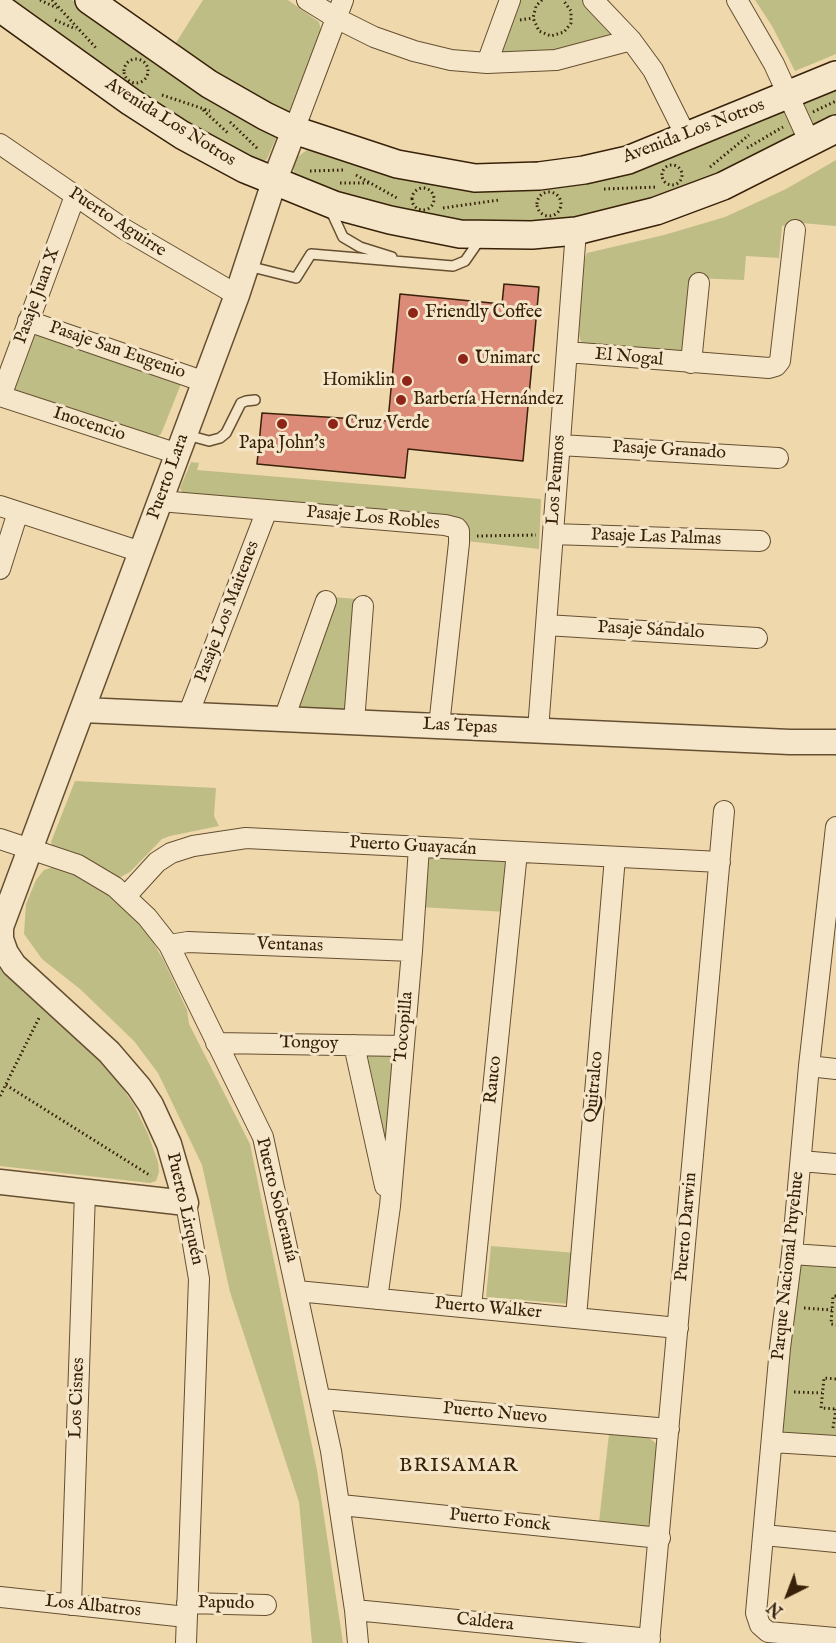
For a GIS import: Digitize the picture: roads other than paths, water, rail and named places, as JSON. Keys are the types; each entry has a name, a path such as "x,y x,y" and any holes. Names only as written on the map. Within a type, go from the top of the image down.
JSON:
{"main road":[{"name":"Avenida Los Notros","path":"89,0 209,84 266,117 294,130 396,164 475,178 539,176 584,170 628,160 687,138 794,107 836,75"},
{"name":"Avenida Los Notros","path":"0,8 153,117 212,152 274,182 322,200 390,220 460,234 532,235 576,231 656,211 702,195 836,129"}],"street":[{"path":"307,0 339,9 374,37 414,51 451,60 487,63 556,60 631,40"},
{"path":"487,63 510,0"},
{"path":"593,0 631,40 663,86 687,138"},
{"path":"737,0 764,46 810,143"},
{"name":"Puerto Lara","path":"3,955 1,927 29,848 205,382 237,295 274,182 339,9"},
{"name":"Puerto Aguirre","path":"0,144 151,246 237,295"},
{"name":"Pasaje Juan X","path":"1,396 75,196"},
{"name":"El Nogal","path":"567,352 769,369 776,366 780,360 795,230"},
{"name":"Los Peumos","path":"538,730 576,231"},
{"path":"692,363 699,283"},
{"name":"Pasaje San Eugenio","path":"28,321 205,382"},
{"name":"Inocencio","path":"1,396 181,444"},
{"name":"Pasaje Granado","path":"560,445 778,458"},
{"name":"Pasaje Los Robles","path":"160,501 445,525 457,528 459,531 439,726"},
{"path":"0,569 9,509 141,552"},
{"name":"Pasaje Los Maitenes","path":"188,715 267,510"},
{"name":"Pasaje Las Palmas","path":"553,534 760,541"},
{"path":"284,719 327,601"},
{"path":"354,722 363,606"},
{"name":"Pasaje Sándalo","path":"546,625 757,638"},
{"name":"Las Tepas","path":"83,710 790,742 836,742"},
{"name":"Puerto Darwin","path":"650,1641 724,811"},
{"name":"Parque Nacional Puyehue","path":"836,828 827,972 809,1066 756,1613 760,1625 768,1632 836,1638"},
{"name":"Puerto Guayacán","path":"126,896 156,862 181,849 246,838 720,862"},
{"name":"Puerto Soberanía","path":"0,839 78,866 103,879 126,896 153,924 169,945 263,1137 321,1399 356,1610 358,1643"},
{"name":"Tocopilla","path":"377,1299 390,1206 419,848"},
{"name":"Rauco","path":"471,1307 517,852"},
{"name":"Quitralco","path":"576,1317 615,857"},
{"name":"Ventanas","path":"169,945 188,942 412,951"},
{"name":"Puerto Lirquén","path":"3,955 109,1052 139,1088 151,1106 169,1144 186,1203 199,1278 186,1643"},
{"name":"Tongoy","path":"216,1043 403,1046"},
{"name":"Tocopilla","path":"354,1045 390,1206"},
{"path":"809,1066 836,1069"},
{"path":"801,1161 836,1164"},
{"path":"0,1182 186,1203"},
{"name":"Los Cisnes","path":"71,1605 85,1192"},
{"path":"792,1254 836,1257"},
{"name":"Puerto Walker","path":"297,1291 678,1328"},
{"name":"Puerto Nuevo","path":"321,1399 669,1429"},
{"path":"772,1442 836,1446"},
{"name":"Puerto Fonck","path":"340,1505 660,1538"},
{"path":"764,1535 836,1542"},
{"name":"Los Albatros","path":"0,1598 71,1605 187,1610"},
{"name":"Papudo","path":"187,1610 266,1605"},
{"name":"Caldera","path":"356,1610 650,1641"}],"lane":[{"path":"322,200 336,217 343,237 360,247 396,260"},
{"path":"247,265 296,278 311,254 453,266 465,261 482,236"},
{"path":"181,444 220,438 226,433 241,403 255,400"}],"place":[{"name":"Friendly Coffee","path":"413,313"},
{"name":"Unimarc","path":"463,359"},
{"name":"Homiklin","path":"407,381"},
{"name":"Barbería Hernández","path":"401,400"},
{"name":"Papa John's","path":"282,424"},
{"name":"Cruz Verde","path":"333,424"}],"district":[{"name":"BRISAMAR","path":"459,1467"}]}
